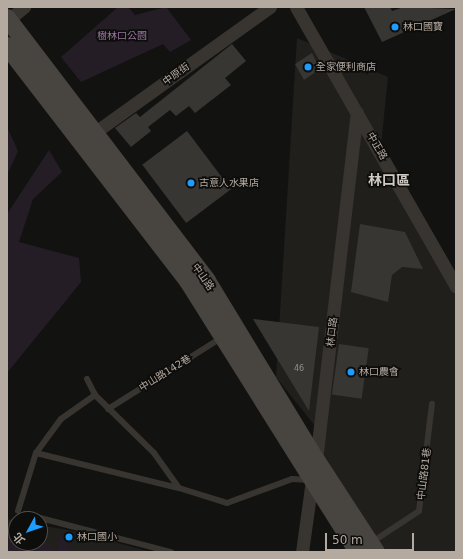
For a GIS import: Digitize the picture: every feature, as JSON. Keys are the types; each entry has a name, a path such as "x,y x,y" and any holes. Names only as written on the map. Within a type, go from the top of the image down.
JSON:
{"main road":[{"name":"中山路","path":"8,19 188,281 312,480 368,549"},
{"name":"中山路","path":"7,46 88,137 208,281 368,549"},
{"name":"林口路","path":"312,480 316,460"}],"street":[{"path":"8,19 24,7"},
{"name":"中原街","path":"88,137 270,7"},
{"name":"中正路","path":"296,7 456,286"},
{"name":"林口路","path":"316,460 357,112"},
{"name":"林口路","path":"302,552 312,480"}],"lane":[{"name":"中山路142巷","path":"108,409 222,337"},
{"path":"88,379 95,395 154,453 179,488"},
{"path":"18,511 36,452 61,420 95,395"},
{"name":"中山路81巷","path":"368,549 419,511 432,404"},
{"path":"36,452 179,488 227,504 292,479 312,480"},
{"path":"48,520 171,552"}],"shaded area":[{"path":"297,38 388,77 380,156 456,292 456,552 386,552 321,456 323,436 276,377"},
{"name":"林口國小","path":"7,519 8,551 48,551 48,526 78,532 151,552 7,552"}],"green space":[{"name":"樹林口公園","path":"118,7 128,7 135,15 166,7 191,40 170,52 163,44 81,82 61,57"},
{"path":"7,127 18,151 7,175"},
{"path":"49,150 62,172 33,199 19,242 79,258 81,282 7,373 7,214"},
{"path":"8,529 8,551 48,551 48,544 56,552 7,552"},
{"path":"60,534 72,539 68,552 56,552"}],"building":[{"name":"林口國寶","path":"364,7 390,7 392,11 404,7 456,9 382,42"},
{"path":"232,44 246,61 225,78 231,85 195,113 189,106 176,116 170,110 148,127 151,131 131,147 115,128 136,113 140,117"},
{"name":"全家便利商店","path":"312,53 320,69 304,80 295,64"},
{"name":"古意人水果店","path":"187,131 231,189 186,223 142,165"},
{"path":"360,224 405,232 423,269 402,267 392,275 388,302 351,292"},
{"path":"253,319 319,327 309,411"},
{"name":"林口農會","path":"339,344 369,348 362,399 332,395"}],"place":[{"name":"林口國寶","path":"395,27"},
{"name":"全家便利商店","path":"308,67"},
{"name":"古意人水果店","path":"191,183"},
{"name":"林口農會","path":"351,372"},
{"name":"林口國小","path":"69,537"}],"district":[{"name":"林口區","path":"389,180"}]}
